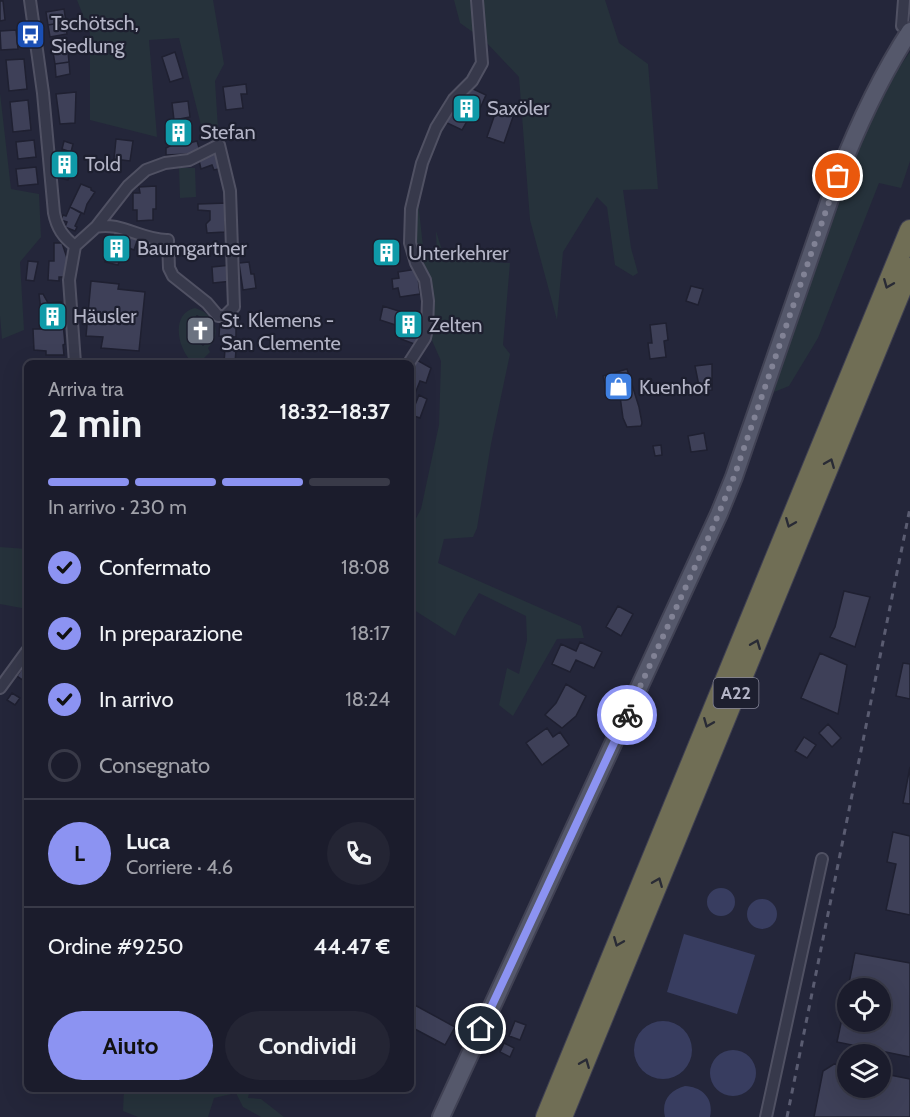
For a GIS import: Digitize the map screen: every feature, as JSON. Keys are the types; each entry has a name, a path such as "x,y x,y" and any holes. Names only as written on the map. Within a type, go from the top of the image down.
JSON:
{"highway":[{"name":"A22","path":"546,1117 910,230"},
{"name":"A22","path":"562,1117 910,268"}],"main road":[{"path":"441,1117 719,514 738,467 852,139 873,93 910,31"}],"street":[{"path":"30,0 43,93 56,224 75,246"},
{"path":"411,360 421,346 427,329 428,301 425,280 416,263 410,243 411,209 422,163 436,128 454,99 472,81 482,63 477,0"},
{"path":"904,0 902,26 910,31"},
{"path":"75,360 69,280 75,246 96,227 128,186 146,170 165,163 189,160 219,145 230,191 234,307 225,316 218,316 207,303 178,282 169,268 168,240 156,241 112,226 96,227"},
{"path":"0,688 24,655"},
{"path":"766,1117 822,859"}],"shaded area":[{"path":"77,0 213,0 224,64 215,81 219,145 203,133 179,38 149,40 157,137 90,120 90,33"},
{"path":"454,0 605,0 619,43 648,64 658,189 623,190 631,248 638,273 633,276 615,265 607,207 597,197 563,252 557,320 530,220 519,77 484,40 460,23"},
{"path":"910,52 910,161 901,188 879,183 818,338 789,386 774,392 781,364 865,132 898,69"},
{"path":"0,93 11,189 39,194 41,237 20,262 24,330 2,339 0,316"},
{"path":"179,168 195,168 196,197 180,198"},
{"path":"416,182 424,256 437,257 436,231 445,260 510,263 503,345 510,354 491,444 477,528 473,537 444,539 438,563 581,626 584,638 557,639 513,716 499,705 507,668 519,674 527,640 526,616 479,593 455,636 414,610 414,522 421,509 439,425 441,361 427,329 428,301 416,263 411,209"},
{"path":"195,308 202,311 212,319 215,325 215,336 208,348 210,352 202,360 190,360 180,340 179,324 187,311"},
{"path":"0,547 24,549 24,608 0,604"},
{"path":"124,1092 249,1092 248,1098 261,1099 284,1117 261,1117 243,1107 236,1093 214,1098 208,1117 138,1117 123,1111"}],"water":[{"path":"721,888 731,892 735,902 731,912 721,916 711,912 707,902 711,892"},
{"path":"762,899 773,903 777,914 773,925 762,929 751,925 747,914 751,903"},
{"path":"684,934 755,955 737,1014 667,992"},
{"path":"663,1021 674,1023 687,1034 692,1050 690,1061 679,1074 663,1079 652,1077 639,1066 634,1050 636,1039 647,1026"},
{"path":"733,1050 749,1057 756,1073 749,1089 733,1096 717,1089 710,1073 717,1057"},
{"path":"685,1086 697,1089 706,1095 710,1105 710,1117 665,1117 664,1106 668,1097 675,1090"}],"building":[{"path":"0,1 3,1 5,20 0,21"},
{"path":"64,9 66,22 48,25 46,12"},
{"path":"65,22 67,34 50,37 48,25"},
{"path":"16,30 18,49 1,50 0,31"},
{"path":"59,51 59,53 68,52 69,62 55,64 53,52"},
{"path":"175,52 183,78 170,82 162,57"},
{"path":"24,59 27,89 9,91 6,60"},
{"path":"69,62 70,74 56,77 55,64"},
{"path":"246,84 247,94 241,94 243,108 226,110 223,87"},
{"name":"Saxöler","path":"469,87 486,95 477,115 471,114 462,130 445,122 455,102"},
{"path":"76,92 75,123 60,124 56,94"},
{"path":"28,100 31,130 13,132 10,102"},
{"name":"Stefan","path":"188,101 190,117 174,120 172,103"},
{"path":"497,108 514,114 504,143 487,137"},
{"name":"Stefan","path":"186,122 189,143 197,141 200,151 166,155 166,148 172,145 171,123"},
{"path":"116,139 133,141 130,161 114,159"},
{"path":"34,140 36,157 18,159 16,142"},
{"path":"64,141 73,144 71,152 62,149"},
{"path":"216,150 223,168 214,170 212,165 201,169 198,156"},
{"name":"Told","path":"56,154 75,158 68,180 56,177 57,171 54,170"},
{"path":"36,167 38,184 18,186 16,169"},
{"path":"81,184 95,192 84,214 70,207"},
{"path":"156,186 156,209 153,209 153,220 137,221 137,210 133,210 133,193 140,193 139,187"},
{"path":"228,203 228,221 225,221 225,232 207,233 206,224 210,220 210,211 198,210 198,204"},
{"path":"70,207 81,213 75,231 65,227 67,222 61,220 63,215 66,216"},
{"name":"Baumgartner","path":"114,231 138,238 134,250 124,246 118,265 105,262"},
{"path":"54,243 62,243 67,258 66,277 59,277 59,281 48,280 49,261 54,261"},
{"name":"Unterkehrer","path":"377,243 396,243 396,263 377,263"},
{"path":"28,261 38,262 34,281 26,280"},
{"path":"249,262 256,288 243,290 239,263"},
{"path":"231,265 233,281 213,283 212,267"},
{"path":"417,269 420,294 400,297 398,288 393,289 392,279 399,278 398,272"},
{"path":"91,281 119,284 118,289 145,292 139,351 101,348 103,337 86,336"},
{"path":"691,286 703,289 698,305 686,301"},
{"name":"Häusler","path":"39,294 43,294 48,303 61,302 64,355 46,355 46,351 34,350 33,329 43,329"},
{"name":"Zelten","path":"383,306 408,314 408,320 422,322 417,345 401,339 405,328 380,320"},
{"name":"St. Klemens - San Clemente","path":"197,316 211,323 206,334 210,337 203,345 190,335 197,326 192,323"},
{"path":"226,316 233,316 236,321 236,337 219,336 220,322 226,322"},
{"path":"666,323 668,340 664,341 666,357 650,359 648,343 652,343 650,325"},
{"path":"210,329 214,333 210,338 206,334"},
{"path":"225,349 236,350 235,360 224,360"},
{"path":"414,360 431,368 426,383 420,381 414,396"},
{"path":"712,364 712,390 700,391 695,366"},
{"path":"627,369 639,407 641,426 627,427 623,418 620,396 608,398 603,376"},
{"path":"419,395 427,399 420,418 414,416 414,408"},
{"path":"704,433 707,450 691,452 688,436"},
{"path":"661,445 662,455 655,456 653,446"},
{"path":"844,591 870,597 855,647 830,637 835,627"},
{"path":"618,606 633,614 621,636 606,627"},
{"path":"580,642 602,652 594,668 576,660 570,672 552,664 561,644 576,651"},
{"path":"820,653 847,665 838,714 801,698"},
{"path":"903,663 910,664 910,699 896,696"},
{"path":"24,666 24,681 17,676"},
{"path":"566,684 586,696 576,716 562,728 545,715 556,703"},
{"path":"12,693 20,698 15,705 7,700"},
{"path":"828,724 841,738 832,747 819,733"},
{"path":"547,728 553,737 560,732 569,745 542,765 526,743"},
{"path":"804,737 816,745 807,758 795,751"},
{"path":"910,767 910,804 903,803"},
{"path":"893,832 910,836 910,915 886,910 896,864 887,862"},
{"path":"855,953 910,963 910,1057 891,1053 891,1044 837,1042 839,1032 891,1032 891,978 850,978"},
{"path":"414,1005 455,1027 445,1045 414,1029"},
{"path":"515,1021 526,1025 520,1040 509,1036"},
{"path":"491,1034 501,1039 497,1048 487,1043"},
{"path":"504,1043 514,1048 510,1057 500,1052"},
{"path":"834,1064 837,1065 837,1098 891,1098 891,1075 910,1079 910,1117 814,1117 823,1071"}],"railway":[{"path":"787,1117 910,508"}],"way so far":[{"path":"627,715 734,477 838,176"}],"place":[{"name":"Tschötsch, Siedlung","path":"30,34"},
{"name":"Saxöler","path":"466,108"},
{"name":"Stefan","path":"179,132"},
{"name":"Told","path":"64,164"},
{"name":"Baumgartner","path":"116,248"},
{"name":"Unterkehrer","path":"387,253"},
{"name":"Häusler","path":"52,316"},
{"name":"Zelten","path":"408,325"},
{"name":"St. Klemens - San Clemente","path":"200,331"},
{"name":"Kuenhof","path":"618,387"}],"route":[{"path":"481,1029 627,715"}]}
